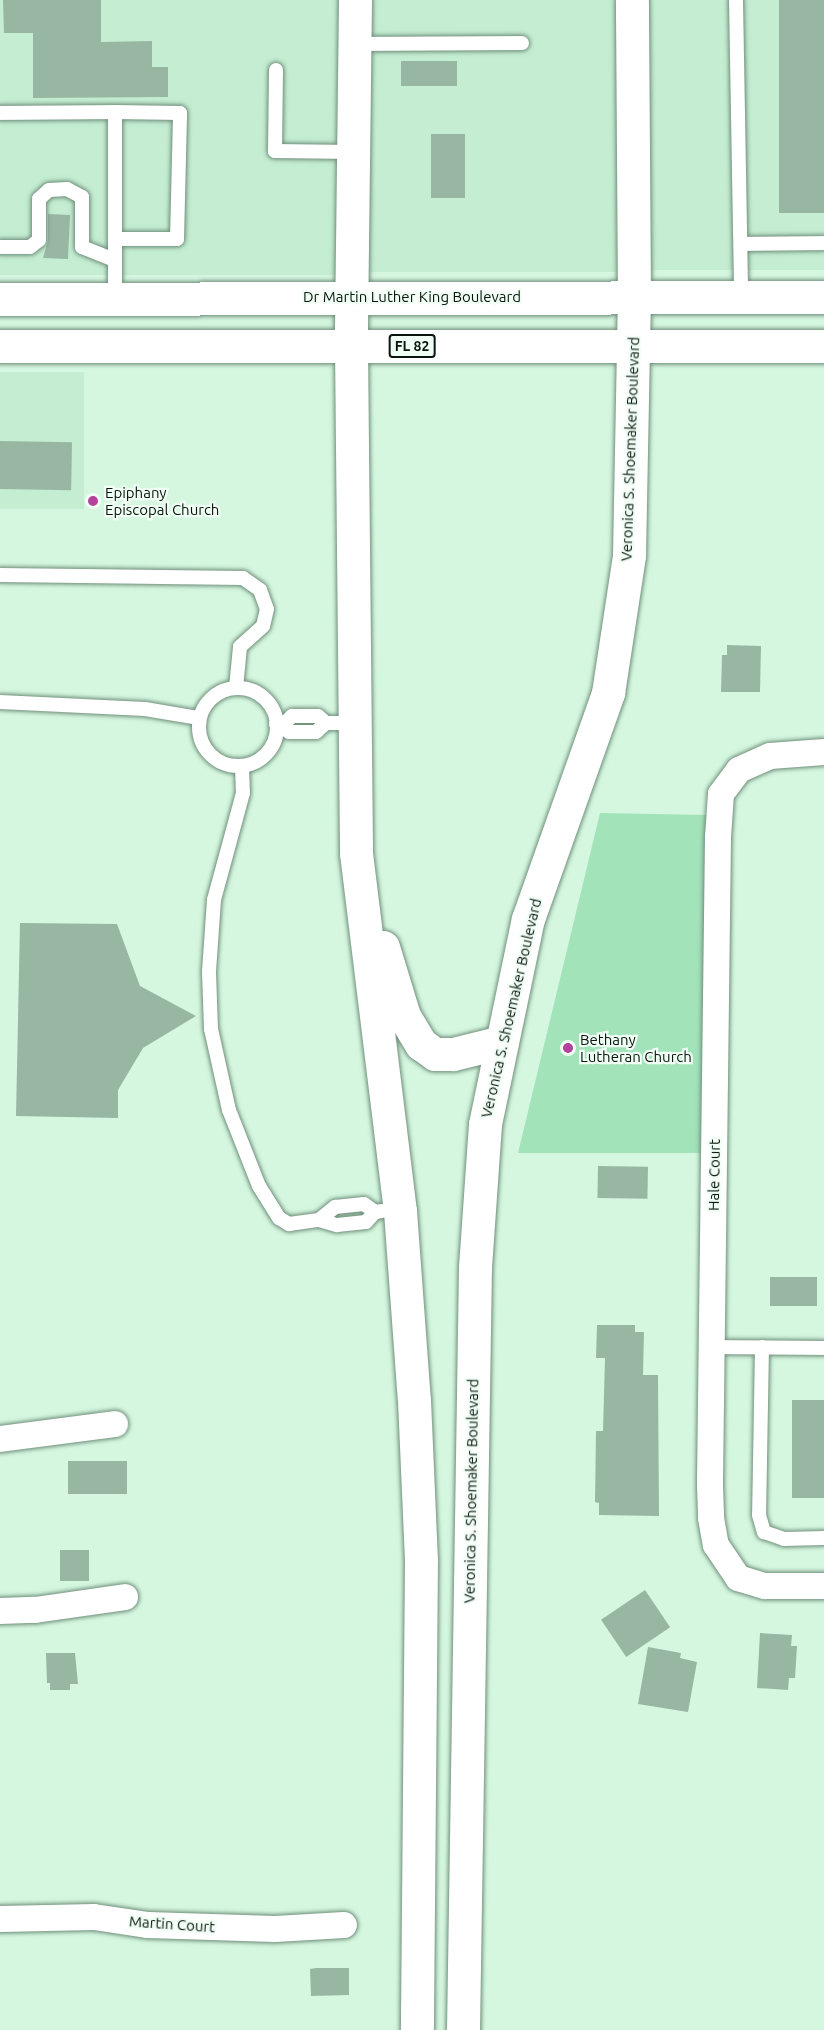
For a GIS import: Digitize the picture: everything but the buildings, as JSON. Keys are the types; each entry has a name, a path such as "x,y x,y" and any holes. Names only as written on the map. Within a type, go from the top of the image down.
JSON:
{"street":[{"path":"355,0 352,298 340,723 356,854 387,1212 421,1560 417,2030"},
{"name":"Veronica S. Shoemaker Boulevard","path":"463,2030 475,1268 485,1124 528,919 608,693 629,555 634,346 632,0"},
{"name":"Dr Martin Luther King Boulevard","path":"0,298 824,297"},
{"name":"FL 82","path":"0,346 824,346"},
{"name":"Hale Court","path":"824,752 770,756 739,770 721,794 718,837 711,1518 716,1545 738,1578 765,1586 824,1586"},
{"path":"356,854 404,1016 421,1044 435,1054 453,1054 502,1042"},
{"path":"0,1439 115,1424"},
{"path":"0,1611 35,1610 125,1598"},
{"name":"Martin Court","path":"0,1919 94,1917 148,1925 274,1929 344,1925"}],"lane":[{"path":"736,0 741,297"},
{"path":"355,44 522,43"},
{"path":"276,70 275,151 353,152"},
{"path":"115,112 115,298"},
{"path":"0,113 180,113 177,239 115,239"},
{"path":"0,247 30,247 39,240 39,199 49,190 67,189 82,197 82,247 114,260"},
{"path":"741,244 824,243"},
{"path":"0,575 243,578 260,590 267,609 263,626 240,647 236,688"},
{"path":"279,724 270,706 261,696 249,690 236,688 213,697 199,718 201,743 218,761 242,766 265,755 273,744 279,724 292,716 318,716 340,723"},
{"path":"0,702 145,709 199,718"},
{"path":"242,766 243,793 214,900 209,972 211,1029 228,1110 259,1186 279,1218 289,1224 319,1220 337,1225 366,1222 387,1212"},
{"path":"712,1347 824,1348"},
{"path":"762,1347 759,1515 764,1532 784,1539 824,1538"}],"shaded area":[{"path":"0,0 343,0 343,275 0,275"},
{"path":"367,0 620,0 620,272 367,272"},
{"path":"644,0 824,0 824,270 644,270"},
{"path":"0,372 84,372 84,509 0,509"},
{"path":"600,813 708,815 705,1153 518,1153"}],"place":[{"name":"Epiphany Episcopal Church","path":"93,501"},
{"name":"Bethany Lutheran Church","path":"568,1048"}]}
